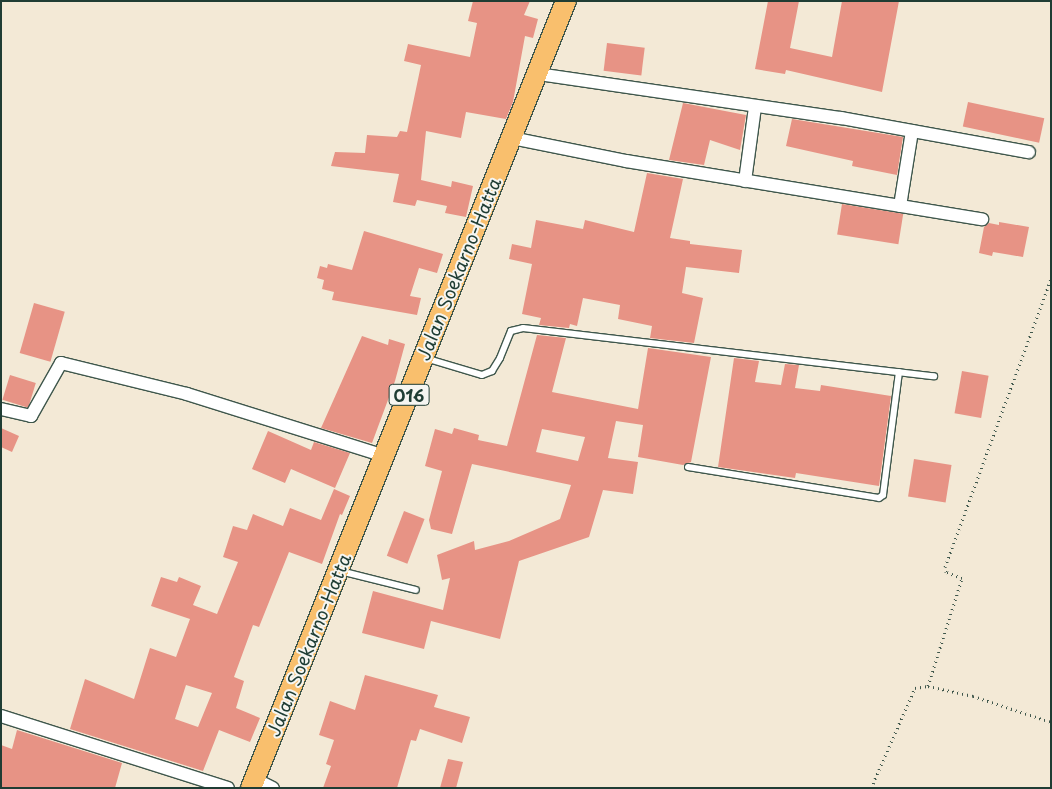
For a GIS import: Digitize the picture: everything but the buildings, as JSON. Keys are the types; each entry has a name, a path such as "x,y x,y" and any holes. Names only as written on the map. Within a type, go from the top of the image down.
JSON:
{"main road":[{"name":"Jalan Soekarno-Hatta","path":"253,783 566,1"}],"street":[{"path":"538,74 912,131 1029,152"},
{"path":"745,181 755,107"},
{"path":"900,206 912,131"},
{"path":"512,138 539,145 745,181 982,219"},
{"path":"1,409 31,416 61,363 187,394 385,456"},
{"path":"1,716 228,788"},
{"path":"253,783 273,788"}],"lane":[{"path":"424,357 482,375 492,371 500,358 511,331 523,328 934,376"},
{"path":"688,467 879,498 882,495 899,372"},
{"path":"339,570 416,590"}],"path":[{"path":"928,686 962,578 946,572 945,567 1051,279"},
{"path":"871,788 912,692 928,686 973,696 1051,722"}]}
